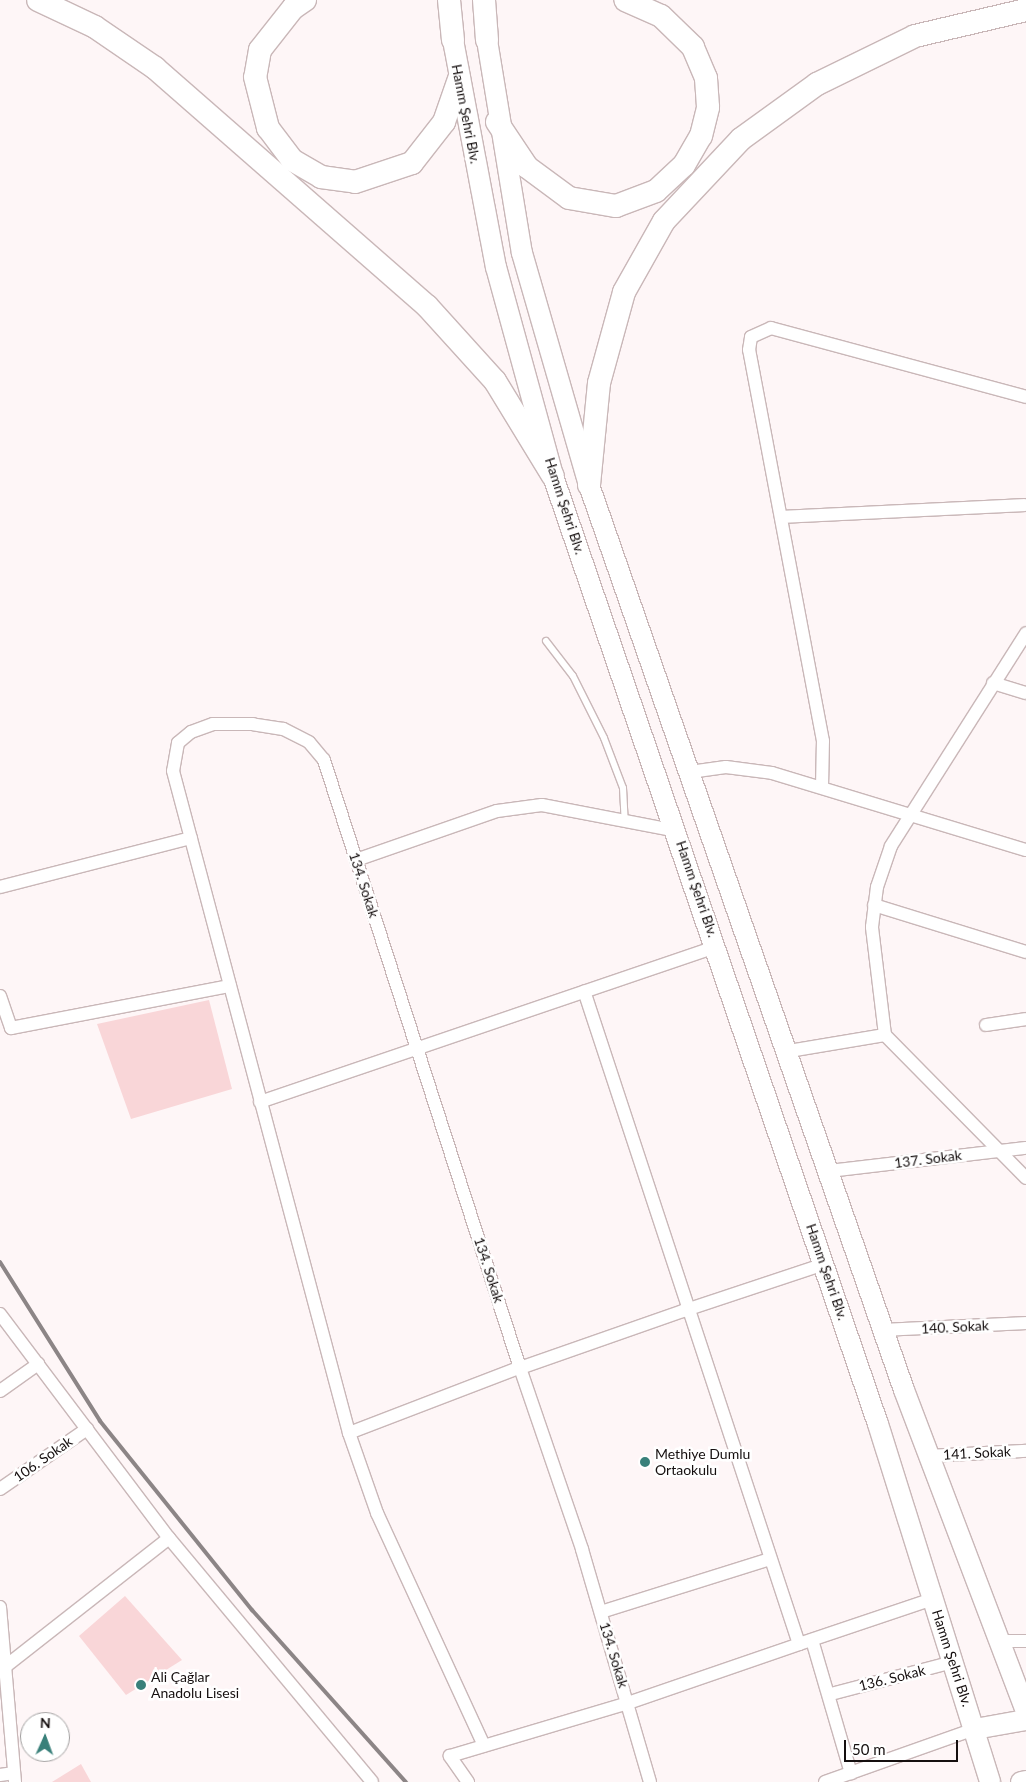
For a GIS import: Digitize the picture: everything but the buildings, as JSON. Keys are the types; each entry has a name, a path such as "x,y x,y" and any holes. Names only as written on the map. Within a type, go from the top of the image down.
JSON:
{"highway":[{"path":"38,0 95,27 155,68 427,306 495,381 553,476"},
{"path":"305,0 293,8 260,50 255,76 268,128 292,160 321,177 355,182 412,163 444,122 459,79"},
{"path":"449,0 453,40"},
{"path":"484,0 487,40"},
{"path":"497,122 527,167 569,198 616,206 656,191 684,165 701,136 708,107 706,78 692,47 661,16 625,0"},
{"path":"1001,0 1026,1"},
{"path":"589,485 599,383 624,292 676,207 741,139 817,84 915,36 1026,10"}],"main road":[{"name":"Hamm Şehri Blv.","path":"453,40 496,267 553,476 677,831 824,1264 933,1599 990,1782"},
{"name":"Hamm Şehri Blv.","path":"487,40 497,122 522,253 589,485 789,1051 883,1330 1026,1712"},
{"path":"974,1729 1026,1720"},
{"path":"1021,1782 1026,1781"}],"street":[{"path":"822,788 823,741 749,350 751,338 759,331 771,328 1026,397"},
{"path":"781,517 1026,506"},
{"path":"1026,633 908,813 891,846 874,905 872,945 885,1035 1002,1150 1026,1178"},
{"path":"993,684 1026,693"},
{"name":"134. Sokak","path":"191,838 173,771 178,743 191,732 213,724 284,728 309,742 324,760 520,1368 601,1612 650,1782"},
{"path":"690,772 714,767 755,769 908,813 1026,850"},
{"path":"356,860 497,811 542,805 677,831"},
{"path":"0,887 191,838 349,1433 377,1513 484,1746"},
{"path":"874,905 941,922 1026,952"},
{"path":"260,1102 716,947"},
{"path":"0,996 10,1028 230,986"},
{"path":"584,991 687,1310 799,1644"},
{"path":"986,1025 1026,1019"},
{"path":"789,1051 885,1035"},
{"name":"137. Sokak","path":"829,1171 1026,1148"},
{"path":"349,1433 520,1368 824,1264"},
{"path":"0,1314 169,1538 372,1782"},
{"name":"140. Sokak","path":"883,1330 1026,1323"},
{"path":"0,1391 38,1364"},
{"name":"106. Sokak","path":"0,1490 87,1429"},
{"name":"141. Sokak","path":"929,1456 1026,1451"},
{"path":"6,1666 169,1538"},
{"path":"601,1612 770,1559"},
{"path":"468,1782 450,1756 628,1703 933,1599"},
{"path":"0,1607 15,1778 0,1775"},
{"path":"812,1640 831,1694 851,1773"},
{"path":"999,1641 1026,1641"},
{"name":"136. Sokak","path":"831,1694 953,1662"},
{"path":"826,1782 974,1729"}],"lane":[{"path":"546,641 573,676 604,738 623,788 625,821"}],"shaded area":[{"path":"209,1000 232,1089 131,1119 97,1024"},
{"path":"125,1596 182,1660 126,1695 79,1636"},
{"path":"81,1764 91,1782 52,1782"}],"railway":[{"path":"0,1262 100,1421 252,1610 406,1782"}],"place":[{"name":"Methiye Dumlu Ortaokulu","path":"645,1462"},
{"name":"Ali Çağlar Anadolu Lisesi","path":"141,1685"}]}
